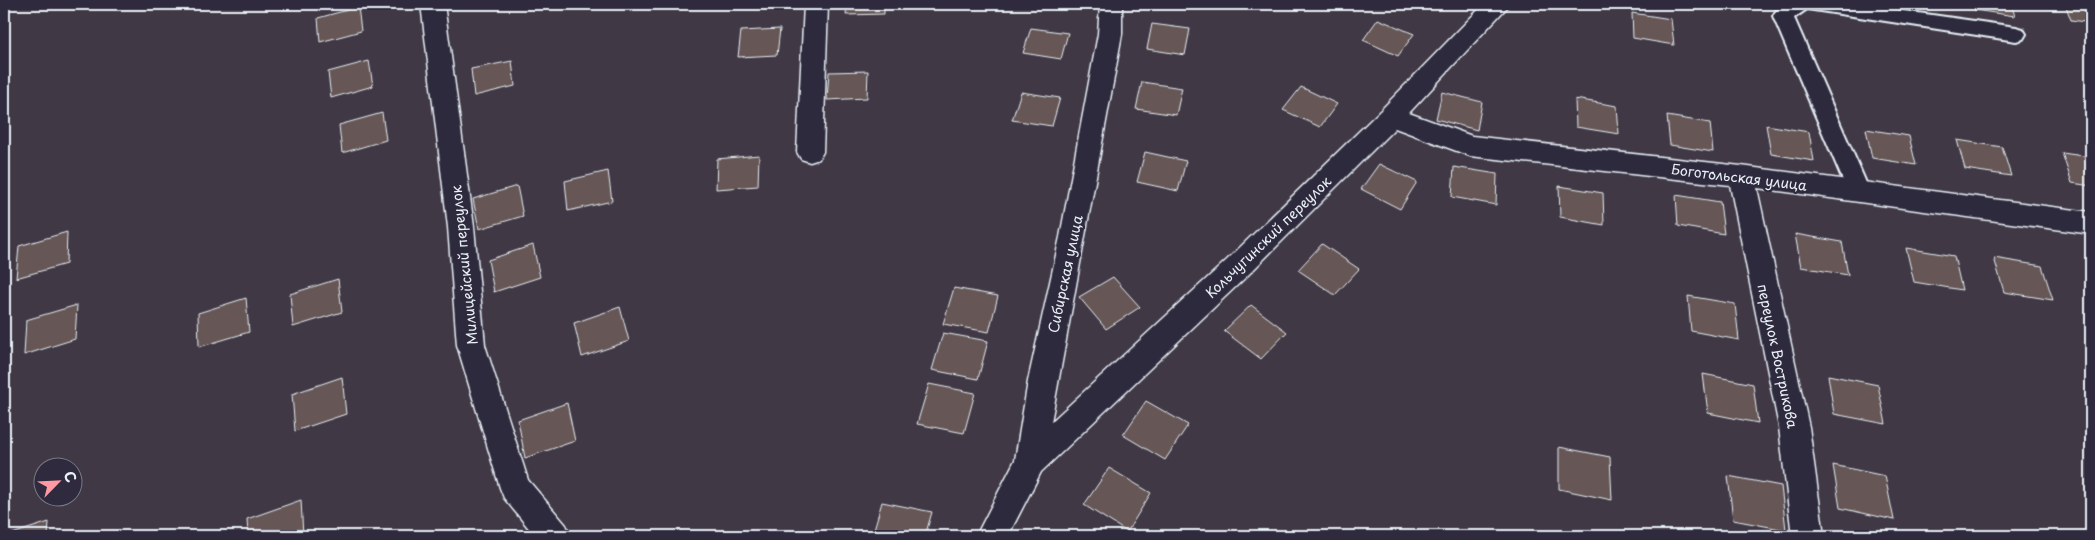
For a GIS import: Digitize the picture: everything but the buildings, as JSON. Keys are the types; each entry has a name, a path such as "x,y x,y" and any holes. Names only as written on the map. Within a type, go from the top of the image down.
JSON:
{"street":[{"name":"Милицейский переулок","path":"432,4 461,227 471,345 515,488 555,536"},
{"path":"810,152 816,4"},
{"name":"Сибирская улица","path":"992,536 1030,462 1043,381 1073,237 1110,34 1111,4"},
{"name":"Кольчугинский переулок","path":"1030,462 1238,268 1392,116 1498,4"},
{"name":"Боготольская улица","path":"1392,116 1470,146 1741,176 2091,223"},
{"name":"переулок Вострикова","path":"1741,176 1794,427 1808,536"}],"lane":[{"path":"1801,4 1783,16 1859,192"},
{"path":"1811,4 2016,34"}]}
